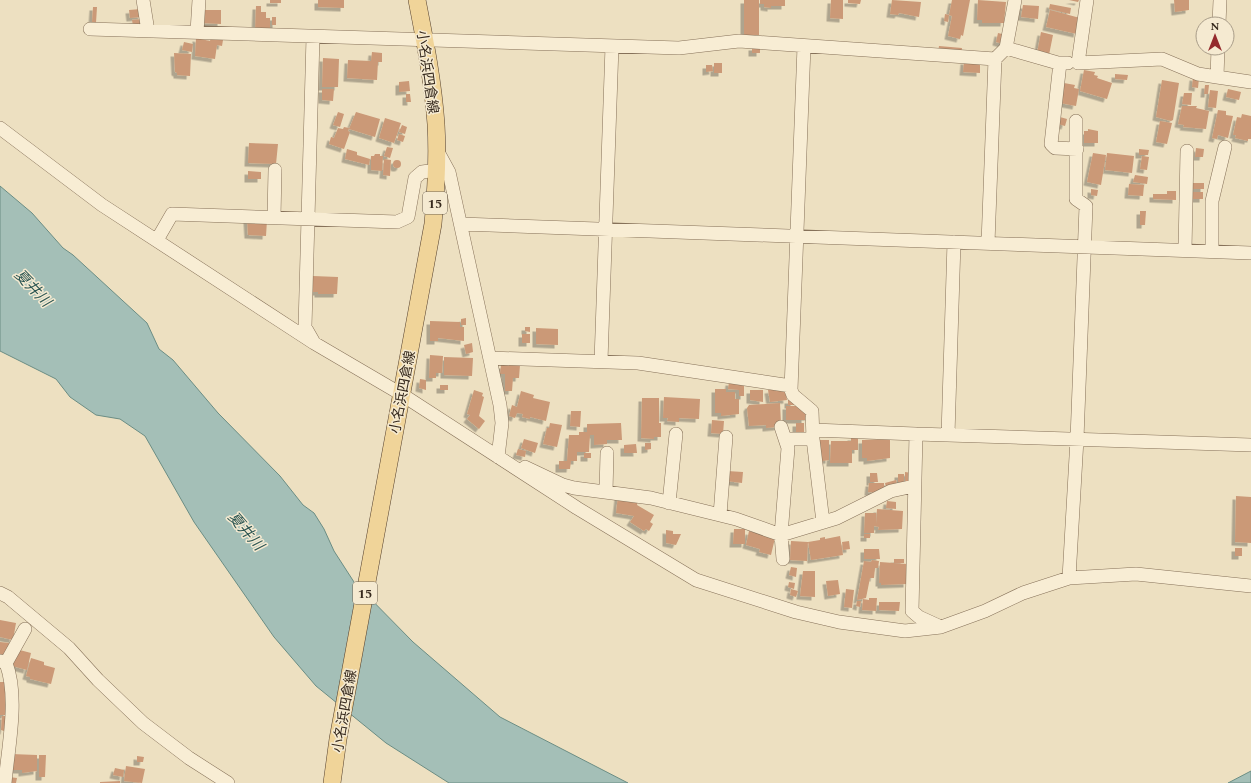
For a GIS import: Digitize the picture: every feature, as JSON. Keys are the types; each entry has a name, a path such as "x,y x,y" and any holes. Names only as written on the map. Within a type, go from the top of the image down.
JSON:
{"main road":[{"name":"小名浜四倉線","path":"332,783 432,224 436,170 434,101 417,0"}],"street":[{"path":"143,0 148,31"},
{"path":"197,32 199,0"},
{"path":"988,243 995,59 1006,48 1015,0"},
{"path":"1078,63 1087,0"},
{"path":"1219,16 1220,0"},
{"path":"90,29 679,48 739,41 995,59"},
{"path":"313,37 305,327 314,343"},
{"path":"601,361 612,46"},
{"path":"804,46 798,236 791,386 793,395 812,411 813,435 823,522"},
{"path":"1006,48 1060,64 1162,59 1198,74 1251,82"},
{"path":"1217,77 1218,56"},
{"path":"1060,64 1051,144 1055,148 1078,149"},
{"path":"1069,578 1078,439 1086,206 1076,199 1078,149 1076,121"},
{"path":"0,128 102,205 400,399 696,580 783,608 839,622 905,631 941,627 985,611 1023,593 1069,578 1136,574 1251,586"},
{"path":"1212,251 1212,201 1225,147"},
{"path":"436,148 449,172 490,358 502,423 502,460"},
{"path":"1185,250 1187,151"},
{"path":"274,217 275,170"},
{"path":"157,240 172,214 397,222 408,217 415,178 422,172 436,170"},
{"path":"461,224 1251,253"},
{"path":"948,435 954,242"},
{"path":"490,358 638,363 791,386"},
{"path":"783,559 781,535 788,448 784,433 813,435 916,434 1251,445"},
{"path":"669,502 676,434"},
{"path":"916,434 912,611 919,617 941,627"},
{"path":"720,515 726,437"},
{"path":"606,453 606,492"},
{"path":"502,460 515,462 563,485 669,502 720,515 781,535 837,518 891,491 914,486"},
{"path":"0,593 8,596 69,648 98,680 143,723 189,758 228,783"},
{"path":"5,783 12,697 10,674 3,662 25,629"}],"water":[{"name":"夏井川","path":"0,186 32,213 63,248 73,255 147,323 159,349 173,360 218,413 280,476 303,505 314,513 324,529 334,551 354,582 413,642 500,717 628,783 449,783 386,743 316,686 274,637 194,522 145,436 120,419 96,415 70,397 56,379 0,351"},
{"path":"1251,771 1251,783 1228,783"}],"building":[{"path":"270,0 281,0 281,3 270,3"},
{"path":"318,0 344,0 344,8 318,7"},
{"path":"744,0 759,0 759,35 744,35"},
{"path":"760,0 785,0 785,6 771,6 771,8 764,7 764,4 760,4"},
{"path":"831,0 843,0 843,19 830,18"},
{"path":"848,0 861,0 860,4 848,3"},
{"path":"892,0 921,2 919,17 899,13 898,15 890,14"},
{"path":"952,0 970,0 963,36 961,35 960,39 948,36 952,16 949,15"},
{"path":"978,0 1006,2 1004,23 982,23 982,20 977,20"},
{"path":"1174,0 1189,0 1189,10 1175,12"},
{"path":"1050,4 1071,8 1070,14 1049,9"},
{"path":"1023,5 1039,6 1038,19 1021,17"},
{"path":"256,6 261,6 261,12 266,12 266,18 270,18 270,30 255,31"},
{"path":"93,7 97,7 96,23 92,22"},
{"path":"141,9 142,17 130,18 129,10"},
{"path":"203,10 221,10 221,24 203,23"},
{"path":"1050,10 1080,18 1077,34 1046,27"},
{"path":"945,14 949,15 948,22 944,21"},
{"path":"272,17 276,17 276,25 272,25"},
{"path":"142,19 143,25 133,26 132,20"},
{"path":"1041,32 1053,35 1049,55 1037,53"},
{"path":"998,33 1006,35 1003,44 996,42"},
{"path":"211,37 223,40 222,46 217,45 215,59 195,56 196,38 210,41"},
{"path":"184,42 193,44 192,52 182,50"},
{"path":"939,46 962,48 961,54 938,52"},
{"path":"752,47 760,47 760,53 752,53"},
{"path":"372,52 382,53 382,62 378,62 377,80 347,78 348,60 371,61"},
{"path":"174,53 191,54 190,76 177,75 175,72"},
{"path":"323,58 339,59 338,87 322,87"},
{"path":"964,61 980,62 980,73 963,72"},
{"path":"714,63 722,63 722,73 714,73"},
{"path":"706,65 712,65 713,71 706,72"},
{"path":"1084,70 1095,72 1094,75 1098,76 1097,78 1112,83 1107,99 1080,91"},
{"path":"1115,74 1128,75 1127,80 1115,79"},
{"path":"1193,77 1199,78 1198,88 1192,87"},
{"path":"1162,80 1179,83 1173,120 1171,121 1156,117"},
{"path":"409,81 410,91 399,92 399,82"},
{"path":"1064,83 1075,85 1074,88 1079,89 1076,106 1060,103"},
{"path":"1205,85 1209,85 1208,94 1204,94"},
{"path":"322,89 334,89 333,101 322,100"},
{"path":"1228,89 1241,92 1239,100 1226,97"},
{"path":"1210,90 1218,91 1216,108 1208,107"},
{"path":"1184,93 1192,93 1191,105 1182,104"},
{"path":"406,94 410,94 411,102 406,102"},
{"path":"1182,106 1197,106 1196,108 1209,111 1206,129 1183,127 1184,125 1178,124"},
{"path":"1218,110 1226,111 1226,115 1233,116 1228,138 1218,135 1217,139 1212,138"},
{"path":"338,112 344,114 340,127 333,125"},
{"path":"356,112 380,119 375,137 349,129"},
{"path":"1242,114 1251,116 1251,139 1248,139 1248,141 1235,138 1236,135 1233,135 1237,117 1241,118"},
{"path":"1060,117 1067,119 1065,126 1058,124"},
{"path":"385,118 401,123 394,143 379,138"},
{"path":"1160,121 1172,123 1167,144 1156,142"},
{"path":"402,125 407,127 405,134 399,132"},
{"path":"344,127 349,128 348,131 350,132 344,149 329,144 331,137 334,138 338,128 343,129"},
{"path":"1088,129 1098,131 1098,143 1084,143 1084,131 1088,131"},
{"path":"399,134 405,136 403,142 397,140"},
{"path":"249,143 278,144 276,164 248,163"},
{"path":"387,147 393,148 390,158 384,156"},
{"path":"1196,148 1204,149 1203,157 1195,157"},
{"path":"347,149 357,152 357,155 370,159 369,165 345,159"},
{"path":"1139,149 1149,150 1148,155 1139,155"},
{"path":"1093,153 1106,155 1101,185 1087,182"},
{"path":"1107,153 1134,156 1132,173 1105,170"},
{"path":"375,154 380,154 380,156 383,156 382,171 371,170 371,156 374,156"},
{"path":"1142,156 1149,157 1147,170 1140,169"},
{"path":"384,159 391,160 390,176 383,175"},
{"path":"395,160 399,160 401,164 399,168 395,168 393,166 393,162"},
{"path":"248,171 261,172 261,179 248,179"},
{"path":"1135,175 1148,177 1147,184 1133,182"},
{"path":"1188,183 1204,183 1204,189 1188,189"},
{"path":"1129,184 1144,185 1143,196 1128,195"},
{"path":"1091,189 1098,190 1097,196 1091,195"},
{"path":"1167,191 1176,191 1176,200 1153,199 1153,194 1167,194"},
{"path":"1188,192 1203,192 1203,199 1188,199"},
{"path":"1140,211 1146,211 1145,225 1140,225"},
{"path":"247,219 267,220 266,236 248,235"},
{"path":"313,276 338,277 337,294 318,294 318,292 312,292"},
{"path":"466,318 466,325 461,325 461,319"},
{"path":"430,321 460,322 460,327 464,327 464,341 438,338 438,341 430,341"},
{"path":"525,327 530,327 530,332 525,331"},
{"path":"536,328 558,329 558,345 536,344"},
{"path":"522,334 530,334 530,343 522,343"},
{"path":"472,343 473,352 466,354 464,345"},
{"path":"430,355 443,356 442,373 436,373 436,378 429,378"},
{"path":"444,357 473,358 472,376 444,375"},
{"path":"501,365 520,365 519,378 513,378 512,391 505,391 505,374 500,374"},
{"path":"420,379 426,380 426,390 419,388"},
{"path":"729,382 744,383 744,396 739,396 739,390 728,389"},
{"path":"440,385 448,385 448,390 440,390"},
{"path":"785,388 787,400 770,402 768,390"},
{"path":"715,389 726,389 726,392 735,392 735,399 739,399 739,414 721,416 721,413 715,413"},
{"path":"474,390 483,393 482,396 484,397 479,416 485,421 479,429 467,419 470,415 467,414"},
{"path":"750,390 763,390 763,402 750,400"},
{"path":"521,391 534,395 533,398 550,402 546,421 530,417 530,419 522,417 523,414 517,413 515,418 509,416 512,405 517,407"},
{"path":"664,397 700,399 699,419 679,418 679,422 667,421 668,418 663,418"},
{"path":"642,398 659,398 659,423 661,423 661,437 654,437 654,439 641,438"},
{"path":"788,400 794,400 794,405 788,405"},
{"path":"780,403 781,424 777,427 766,428 766,425 749,426 747,408 749,405"},
{"path":"786,406 803,406 809,417 805,417 805,420 786,420"},
{"path":"571,411 581,411 580,427 570,426"},
{"path":"712,420 724,421 723,434 711,433"},
{"path":"550,423 562,425 557,447 543,444 547,428 549,428"},
{"path":"621,423 622,440 607,440 607,444 594,445 594,435 590,435 589,452 577,452 577,461 567,461 569,435 579,435 579,432 587,432 587,424"},
{"path":"796,423 804,423 804,435 796,435"},
{"path":"851,437 858,437 858,450 852,450 852,463 830,463 831,441 851,441"},
{"path":"524,439 538,443 535,453 521,448"},
{"path":"890,439 890,458 867,461 867,458 862,458 862,440"},
{"path":"817,440 829,440 829,460 823,461 823,465 819,465"},
{"path":"645,443 651,443 651,449 645,450"},
{"path":"636,444 637,453 624,453 624,445"},
{"path":"518,449 526,451 525,457 516,455"},
{"path":"584,453 591,453 591,458 584,458"},
{"path":"559,461 571,461 570,469 559,469"},
{"path":"727,471 743,472 742,483 726,481"},
{"path":"905,472 912,473 912,482 905,481"},
{"path":"870,473 877,473 878,482 870,482"},
{"path":"898,474 904,474 904,482 898,482"},
{"path":"896,480 897,485 886,487 885,483"},
{"path":"869,483 884,483 884,490 879,493 868,492"},
{"path":"618,496 638,499 637,505 654,515 650,522 653,524 649,531 646,529 644,531 630,522 634,516 616,513"},
{"path":"1236,496 1251,497 1251,543 1235,542"},
{"path":"887,501 896,502 896,509 886,508"},
{"path":"877,509 903,511 902,529 878,530 879,527 874,526 874,533 864,533 865,513 876,513 876,524"},
{"path":"734,529 745,529 745,544 733,544"},
{"path":"666,530 673,531 673,534 681,534 676,545 666,543"},
{"path":"749,531 775,538 771,555 759,552 760,549 746,545"},
{"path":"864,534 870,534 870,538 864,538"},
{"path":"840,536 843,555 811,560 808,542 820,540 820,538 825,537 825,539"},
{"path":"791,541 808,542 807,561 790,560"},
{"path":"849,541 850,549 843,550 842,542"},
{"path":"1235,548 1242,548 1242,556 1235,556"},
{"path":"864,549 879,549 880,559 864,559"},
{"path":"894,559 904,559 904,563 894,563"},
{"path":"872,560 879,561 878,568 875,568 874,578 870,578 866,598 857,600 864,561 871,562"},
{"path":"880,562 907,564 907,584 881,585 881,583 879,583"},
{"path":"791,567 797,568 796,577 789,575"},
{"path":"803,571 815,571 815,597 800,596"},
{"path":"838,580 840,594 828,596 826,581"},
{"path":"789,582 795,583 794,589 788,587"},
{"path":"791,589 798,591 796,597 790,595"},
{"path":"846,589 854,590 852,608 844,607"},
{"path":"869,598 877,598 876,611 862,610 863,599 869,600"},
{"path":"857,601 861,601 860,607 856,606"},
{"path":"879,602 900,602 899,611 879,610"},
{"path":"0,620 16,623 13,640 0,637"},
{"path":"0,642 9,643 7,656 0,654"},
{"path":"16,649 31,653 27,670 12,666"},
{"path":"31,658 44,662 44,665 55,668 51,684 30,679 30,677 26,676"},
{"path":"0,682 7,682 7,715 0,715"},
{"path":"2,716 6,716 4,731 1,730"},
{"path":"11,754 37,755 37,771 22,773 22,770 10,770"},
{"path":"39,755 46,755 45,777 39,777"},
{"path":"137,756 144,757 143,762 137,762"},
{"path":"126,766 145,769 142,783 124,781"},
{"path":"115,768 124,770 123,777 113,775"},
{"path":"9,777 17,778 16,783 9,783"},
{"path":"120,781 120,783 100,783 100,782"}]}
